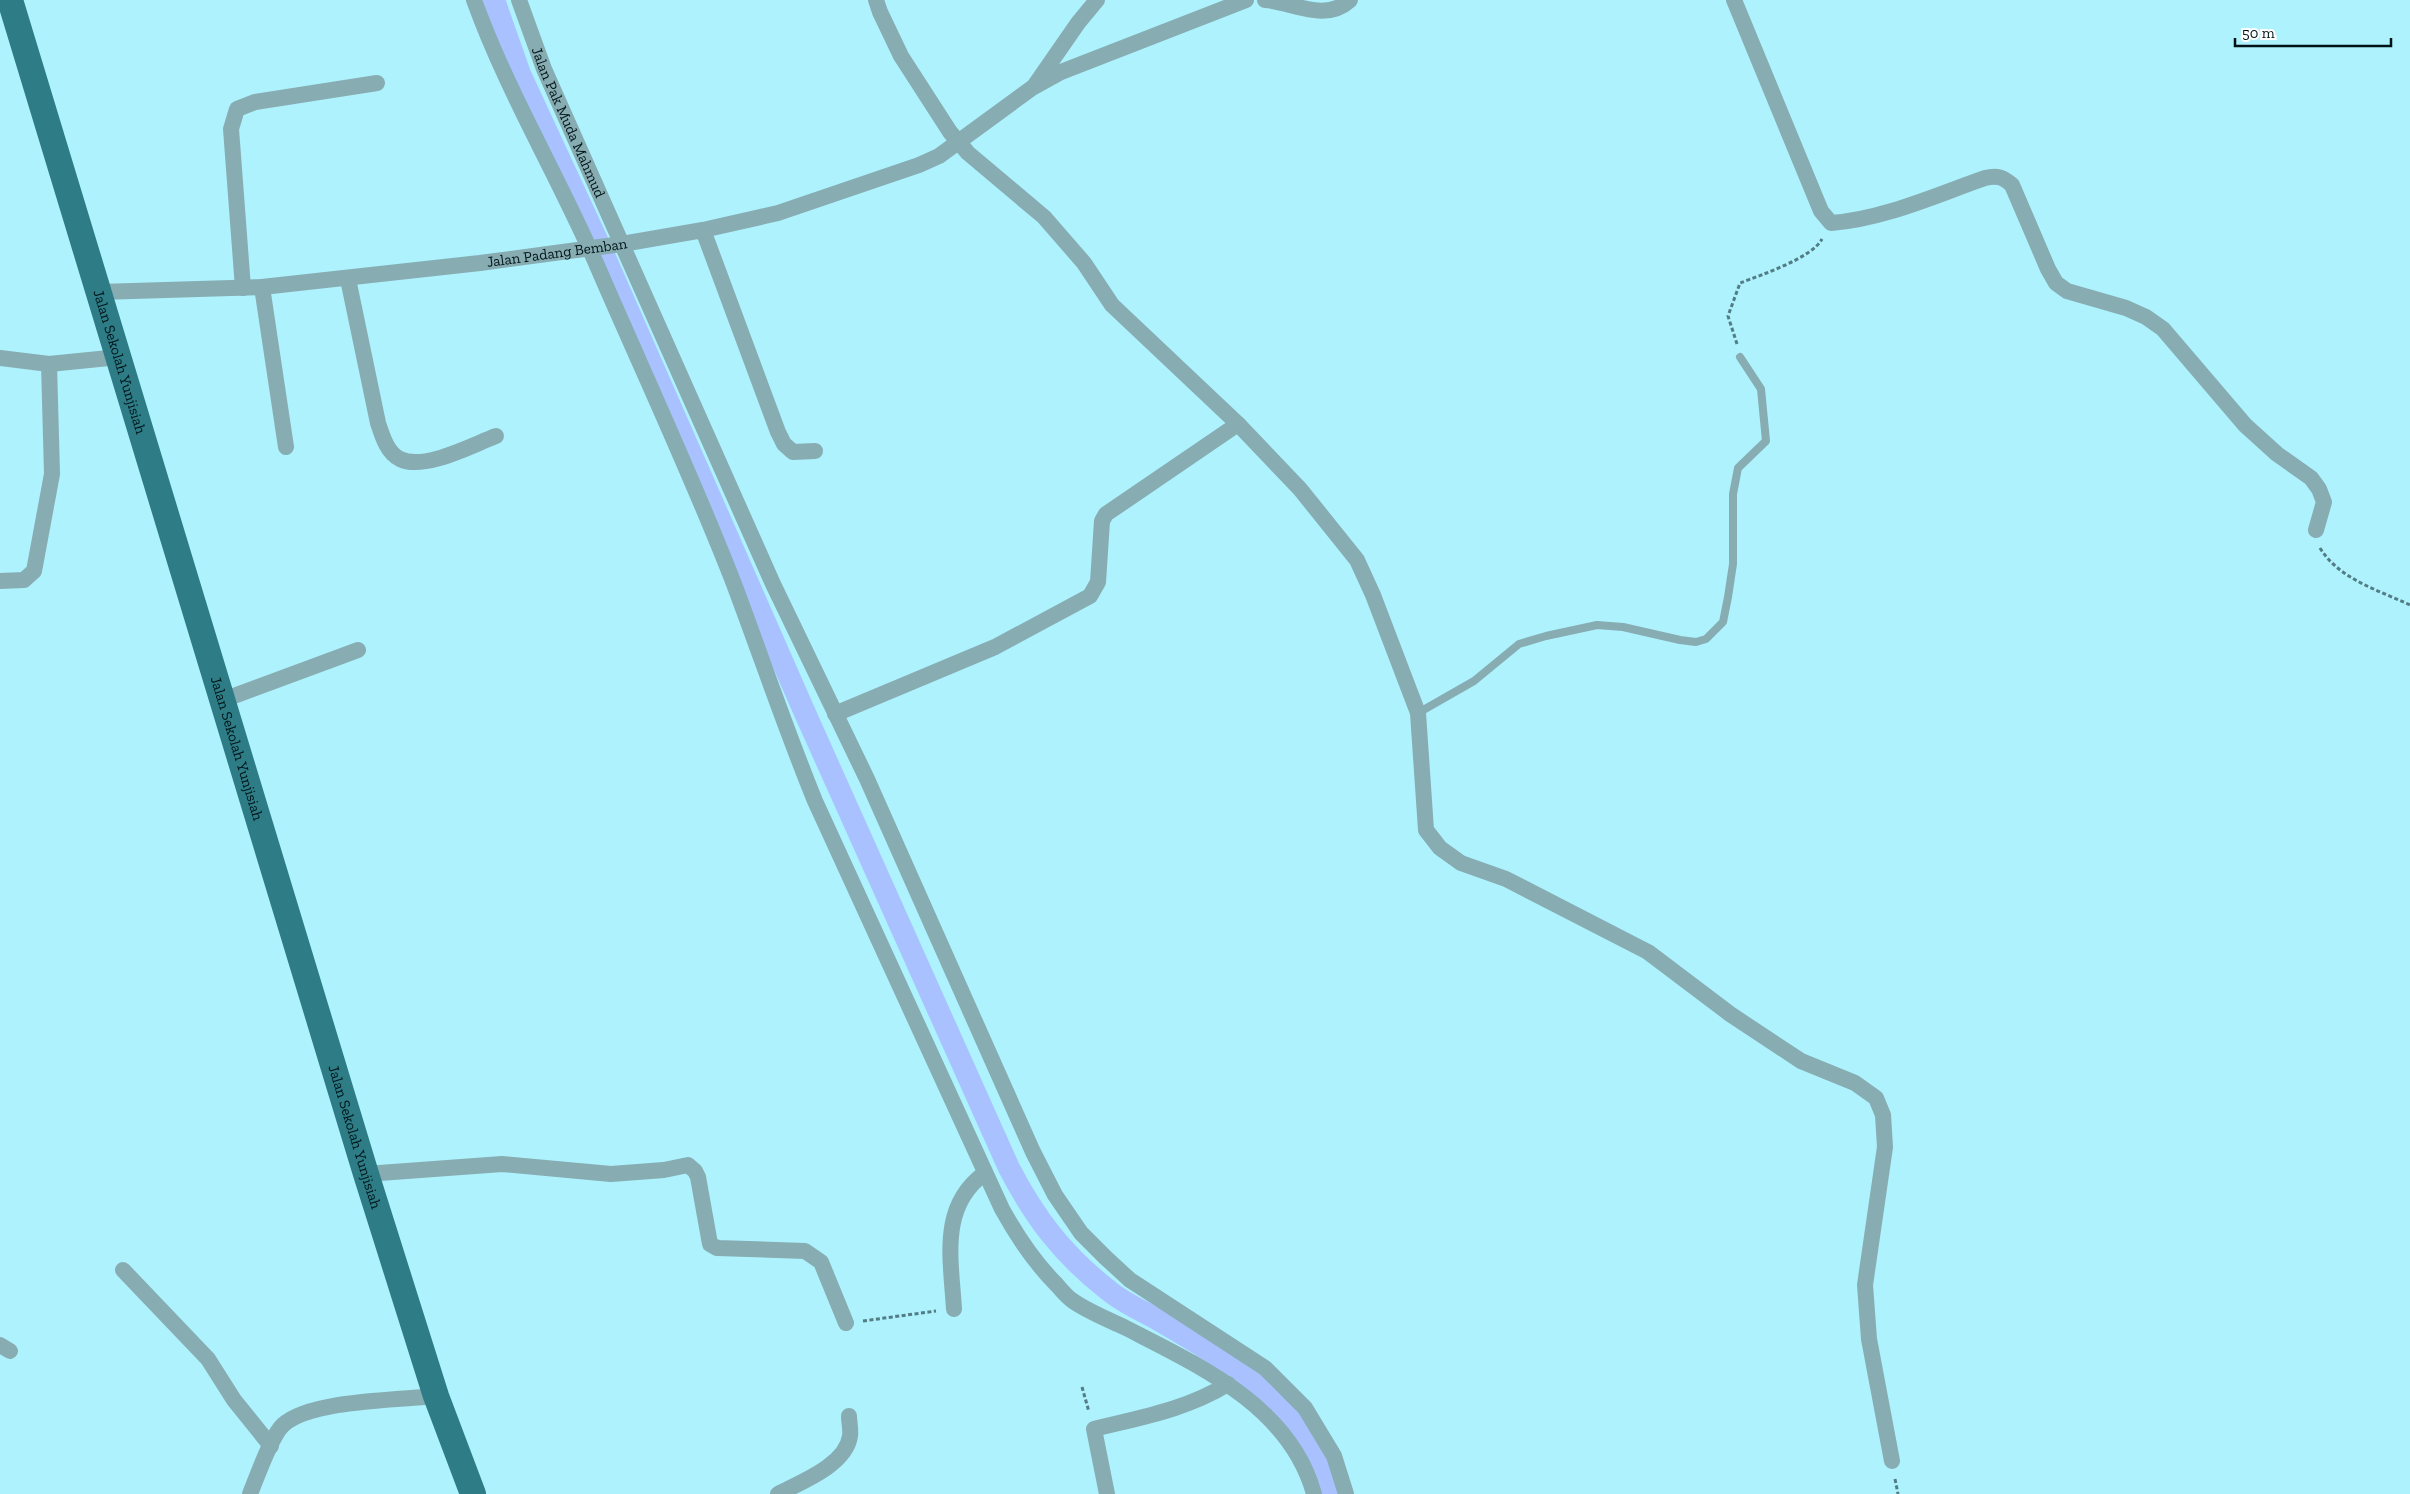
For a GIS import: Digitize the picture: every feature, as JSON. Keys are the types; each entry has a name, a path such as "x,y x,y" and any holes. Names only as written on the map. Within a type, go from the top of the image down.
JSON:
{"main road":[{"name":"Jalan Sekolah Yunjisiah","path":"10,0 366,1174 436,1396 473,1494"}],"street":[{"path":"474,0 510,91 594,247 733,583 790,739 815,801 1002,1210 1022,1245 1039,1267 1073,1301 1186,1359 1228,1384 1274,1422 1296,1453 1311,1483 1314,1494"},
{"name":"Jalan Pak Muda Mahmud","path":"519,0 544,69 619,244 773,584 925,907 1033,1152 1055,1195 1081,1233 1130,1280 1265,1368 1305,1408 1334,1456 1346,1494"},
{"path":"876,0 901,56 950,132 962,139 968,153 1044,217 1084,263 1112,305 1238,424 1300,489 1358,560 1418,714 1426,830 1440,848 1461,863 1506,879 1648,952 1730,1014 1800,1061 1855,1083 1876,1098 1883,1115 1885,1146 1865,1285 1869,1339 1892,1461"},
{"path":"1032,88 1078,23 1097,0"},
{"path":"1032,88 1088,60 1246,0"},
{"path":"1265,0 1318,12 1334,10 1350,0"},
{"path":"1734,0 1821,211 1831,223 1846,222 1914,203 1996,175 2005,178 2012,185 2048,269 2056,283 2067,291 2126,308 2146,317 2163,330 2245,425 2315,484 2324,502 2317,537"},
{"path":"243,288 230,129 236,109 255,102 377,83"},
{"name":"Jalan Padang Bemban","path":"100,292 243,288 348,279 619,244 704,230 778,213 853,189 940,156 1032,88"},
{"path":"704,230 784,444 793,452 815,451"},
{"path":"348,279 378,423 386,445 399,459 415,463 430,461 496,436"},
{"path":"262,287 286,447"},
{"path":"0,358 49,364 119,357"},
{"path":"0,581 24,580 34,570 52,474 49,364"},
{"path":"835,714 995,648 1090,596 1098,582 1102,521 1106,514 1238,424"},
{"path":"223,700 358,650"},
{"path":"366,1174 502,1164 611,1174 664,1170 688,1165 696,1170 698,1177 710,1244 717,1248 805,1250 821,1262 846,1323"},
{"path":"954,1309 950,1249 952,1219 967,1188 985,1172"},
{"path":"123,1270 208,1359 234,1400 271,1446"},
{"path":"1107,1494 1094,1429 1178,1408 1204,1399 1228,1384"},
{"path":"250,1494 282,1426 299,1414 318,1408 436,1396"},
{"path":"778,1494 810,1478 844,1452 850,1436 849,1416"}],"lane":[{"path":"1418,714 1474,681 1519,644 1597,625 1623,627 1661,638 1696,642 1706,639 1723,622 1733,564 1734,494 1738,468 1766,441 1761,389 1740,357"}],"path":[{"path":"1740,357 1728,316 1740,284 1804,254 1820,243 1831,223"},
{"path":"2317,537 2332,566 2346,576 2410,605"},
{"path":"846,1323 954,1309"},
{"path":"1082,1387 1094,1429"}],"waterway":[{"path":"494,0 520,74 603,253 805,713 1009,1168 1019,1186 1051,1235 1092,1277 1120,1299 1187,1337 1240,1371 1264,1391 1285,1412 1304,1436 1319,1463 1329,1494"}]}
